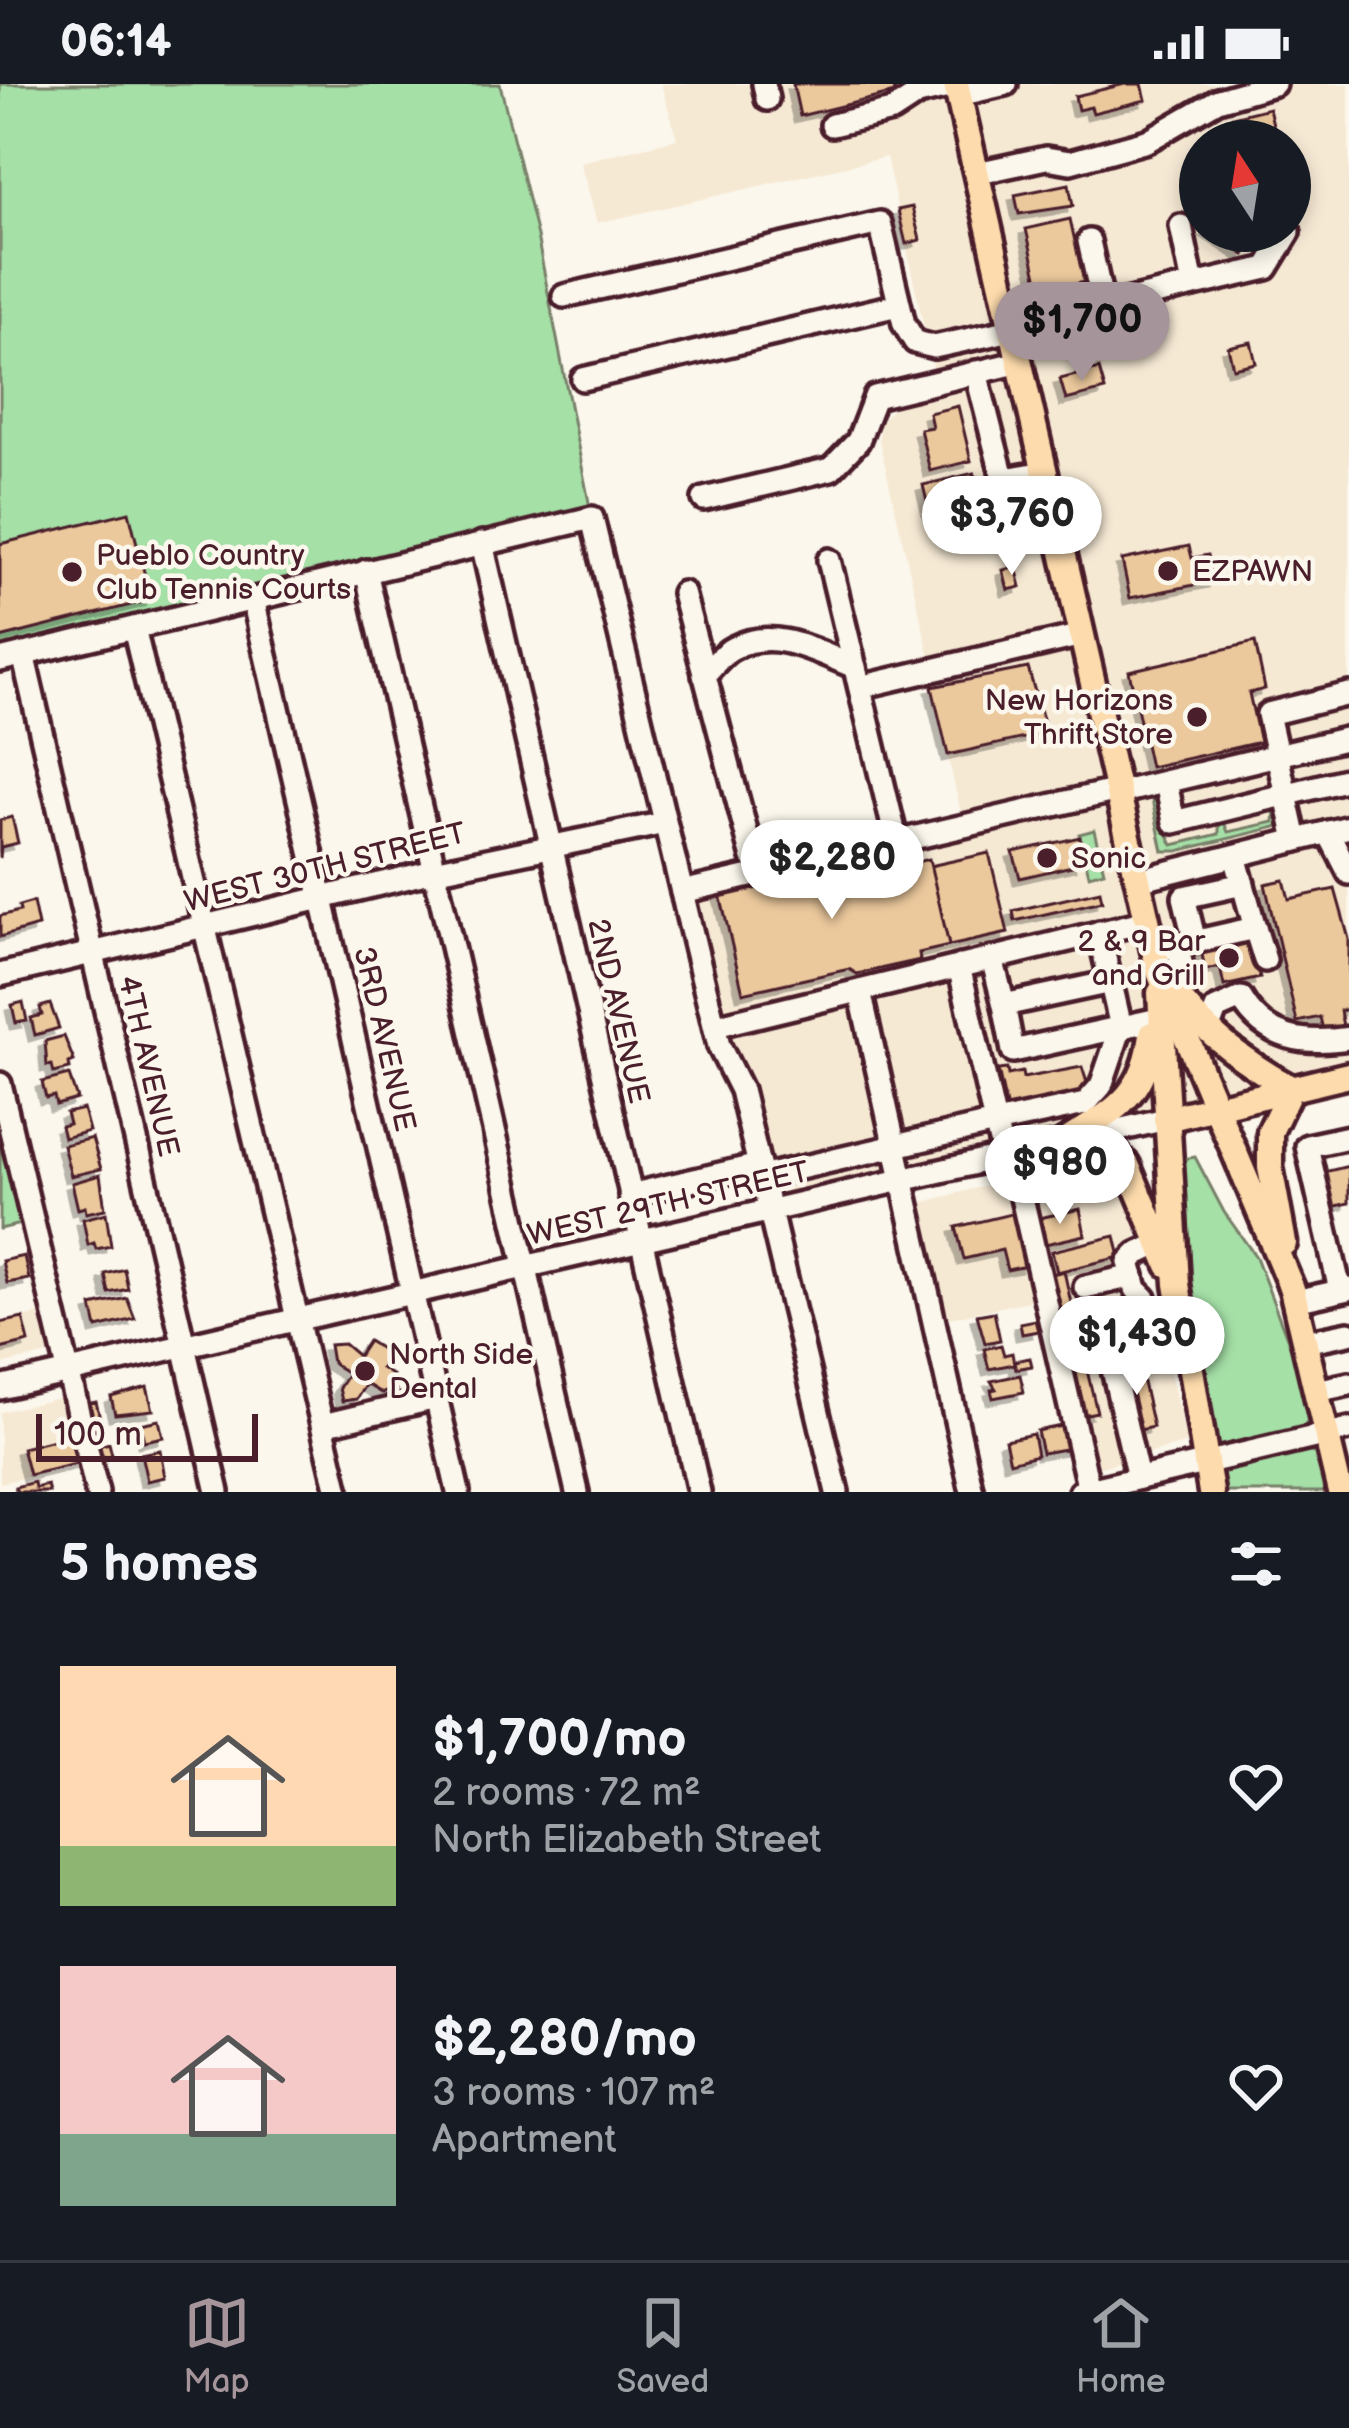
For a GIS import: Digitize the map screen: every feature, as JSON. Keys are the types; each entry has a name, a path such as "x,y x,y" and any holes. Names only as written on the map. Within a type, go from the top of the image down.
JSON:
{"main road":[{"path":"957,88 1148,921 1208,1030 1252,1067 1292,1088 1270,1132 1270,1167 1316,1391 1338,1432 1342,1484"},
{"path":"1065,1142 1124,1103 1142,1079 1172,960"},
{"path":"1172,960 1214,1107 1294,1295"},
{"path":"1172,960 1166,1119 1177,1284 1211,1492"},
{"name":"WEST 29TH STREET","path":"1166,1119 1349,1075"},
{"path":"1065,1142 1113,1150 1127,1165 1177,1284"}],"street":[{"path":"832,125 892,111 918,94 1006,84"},
{"path":"976,173 1046,158 1070,162 1147,141 1218,100 1274,84"},
{"path":"564,296 880,223 898,304 915,342 934,347 1102,300"},
{"path":"1089,241 1104,306 1267,268 1277,252"},
{"path":"1186,252 1193,285"},
{"path":"583,379 898,304"},
{"path":"704,499 831,469 858,441 875,397 1020,362"},
{"path":"976,372 1002,474 1011,478 1045,472"},
{"path":"11,657 592,518 719,1046 741,1090 837,1492"},
{"name":"2ND AVENUE","path":"482,543 699,1492"},
{"path":"829,560 893,826"},
{"path":"366,572 577,1492"},
{"path":"682,592 752,858"},
{"name":"3RD AVENUE","path":"253,599 458,1492"},
{"path":"134,628 338,1492"},
{"path":"704,675 731,648 765,640 790,640 857,677 1082,635"},
{"name":"4TH AVENUE","path":"11,657 92,954 218,1492"},
{"path":"1296,840 1268,714 1349,694"},
{"path":"682,892 1349,738"},
{"path":"1166,782 1174,822 1349,779"},
{"name":"WEST 30TH STREET","path":"0,975 434,871 665,823"},
{"path":"1138,880 1339,830 1349,873"},
{"path":"1235,856 1265,960"},
{"path":"1209,862 1214,891"},
{"path":"1172,960 1184,897 1178,870"},
{"path":"1184,897 1243,884"},
{"path":"715,1026 1148,921"},
{"path":"1172,960 1255,928"},
{"path":"630,1195 1085,1104 1101,1086 1121,1027 1099,932"},
{"path":"992,958 1013,1051 1154,1020"},
{"path":"959,966 1086,1491 1338,1432"},
{"path":"1004,1005 1111,982"},
{"path":"860,992 972,1492"},
{"path":"1208,1030 1216,1009 1241,998 1252,1017 1292,1042 1349,1038"},
{"path":"0,1084 98,1492"},
{"name":"WEST 29TH STREET","path":"0,1388 1166,1119"},
{"path":"1294,1295 1344,1290 1307,1146 1349,1137"},
{"path":"1157,1351 1145,1298 1136,1289 1130,1262 1160,1243"},
{"path":"1085,1287 1133,1276"},
{"path":"1305,1342 1349,1333"},
{"path":"1138,1478 1112,1361 1186,1345"},
{"path":"1316,1391 1349,1384"},
{"path":"322,1425 436,1398"}],"shaded area":[{"path":"661,84 1349,84 1349,1075 769,1210 681,887 963,822 879,440 880,423 890,411 936,381 886,157 597,223 580,162 677,139"},
{"path":"1085,1159 1115,1169 1125,1187 1187,1443 1079,1473 1038,1299 945,1319 917,1204"},
{"path":"49,1312 57,1352 0,1365 0,1323"},
{"path":"68,1396 83,1464 0,1483 0,1412"}],"green space":[{"path":"0,84 500,84 537,236 592,518 253,599 74,629 0,648"},
{"path":"1152,800 1160,803 1173,845 1219,834 1223,820 1228,832 1274,822 1275,807 1282,822 1163,851"},
{"path":"1094,830 1104,871 1089,875 1079,834"},
{"path":"0,1101 29,1222 0,1229"},
{"path":"1195,1157 1224,1212 1256,1257 1295,1359 1309,1419 1303,1429 1225,1447 1214,1445 1197,1368 1178,1160"},
{"path":"1308,1450 1318,1456 1326,1492 1224,1492 1220,1477 1227,1468"}],"building":[{"path":"793,84 893,84 895,93 800,116"},
{"path":"1142,84 1146,100 1093,113 1091,107 1078,110 1075,96"},
{"path":"1269,108 1272,120 1228,120"},
{"path":"1069,184 1073,206 1019,214 1015,195"},
{"path":"912,207 920,240 906,244 898,210"},
{"path":"1070,219 1084,282 1041,293 1026,229"},
{"path":"1251,342 1256,363 1233,368 1228,347"},
{"path":"1099,369 1105,390 1066,400 1060,379"},
{"path":"958,406 971,461 930,471 920,429 932,427 929,413"},
{"path":"974,473 981,503 930,514 923,485"},
{"name":"Pueblo Country Club Tennis Courts","path":"129,512 151,600 0,638 0,544"},
{"name":"EZPAWN","path":"1189,546 1192,558 1208,555 1214,581 1130,598 1122,560"},
{"path":"1016,567 1021,587 1008,590 1003,570"},
{"name":"New Horizons Thrift Store","path":"1255,642 1265,689 1249,693 1260,742 1150,767 1129,671"},
{"path":"1028,668 1047,733 948,755 932,687"},
{"path":"12,817 18,843 1,847 0,858 0,820"},
{"name":"Sonic","path":"1080,837 1081,864 1020,878 1013,852"},
{"path":"989,853 1008,933 949,946 930,866"},
{"path":"857,859 860,875 929,859 949,946 919,953 920,960 857,974 849,969 743,993 719,890"},
{"path":"1284,880 1289,899 1335,889 1349,939 1349,1009 1340,1011 1343,1026 1323,1030 1320,1017 1297,1022 1265,884"},
{"path":"1100,891 1102,901 1015,921 1013,911"},
{"path":"33,902 38,926 0,937 0,916"},
{"name":"2 & 9 Bar and Grill","path":"1251,938 1260,978 1224,986 1220,967 1205,970 1201,949"},
{"path":"23,1002 27,1021 16,1023 12,1005"},
{"path":"50,1004 59,1028 35,1035 31,1018 42,1015 40,1007"},
{"path":"64,1036 74,1061 70,1069 54,1073 52,1065 47,1066 45,1041"},
{"path":"1082,1067 1091,1095 1007,1110 998,1070 1007,1069 1008,1075 1022,1072 1023,1078"},
{"path":"69,1075 77,1099 56,1105 54,1096 46,1098 42,1082"},
{"path":"83,1109 89,1131 64,1138 61,1126 69,1124 66,1113"},
{"path":"92,1138 101,1169 71,1176 63,1145"},
{"path":"1349,1166 1349,1203 1332,1207 1324,1172"},
{"path":"100,1175 105,1209 86,1213 85,1207 78,1209 72,1183"},
{"path":"1080,1209 1085,1235 1041,1245 1035,1219"},
{"path":"106,1213 111,1246 96,1249 94,1243 88,1245 83,1219"},
{"path":"1015,1213 1027,1266 1007,1270 1002,1250 964,1259 956,1227"},
{"path":"1115,1236 1120,1257 1057,1272 1052,1251"},
{"path":"24,1256 29,1279 7,1283 2,1261"},
{"path":"124,1269 128,1289 109,1293 105,1274"},
{"path":"1064,1271 1073,1312 1057,1315 1048,1275"},
{"path":"127,1298 135,1319 97,1328 92,1306"},
{"path":"1129,1300 1134,1321 1072,1335 1067,1314"},
{"path":"994,1312 1000,1340 985,1343 977,1315"},
{"path":"23,1318 29,1342 0,1349 0,1323"},
{"path":"1035,1320 1038,1331 1022,1334 1020,1323"},
{"name":"North Side Dental","path":"368,1341 389,1354 381,1368 393,1376 396,1390 381,1393 366,1384 356,1399 342,1401 339,1388 348,1373 332,1363 329,1345 344,1344 358,1356"},
{"path":"1001,1345 1004,1355 1012,1353 1014,1364 989,1369 984,1349"},
{"path":"1030,1358 1032,1366 1016,1369 1014,1361"},
{"path":"1084,1358 1097,1412 1077,1416 1065,1362"},
{"path":"1139,1365 1153,1427 1135,1431 1120,1370"},
{"path":"1020,1375 1024,1392 993,1398 991,1390 996,1389 991,1381"},
{"path":"147,1387 153,1410 115,1414 111,1397"},
{"path":"96,1402 100,1418 86,1421 82,1405"},
{"path":"159,1420 163,1437 144,1441 140,1424"},
{"path":"1066,1425 1071,1448 1042,1453 1037,1431"},
{"path":"1033,1434 1037,1455 1010,1462 1005,1440"},
{"path":"73,1435 80,1463 29,1475 22,1448"},
{"path":"109,1443 112,1455 97,1458 95,1447"},
{"path":"160,1450 165,1477 147,1481 141,1454"},
{"path":"34,1482 35,1488 47,1485 49,1492 17,1492 15,1487"}],"place":[{"name":"EZPAWN","path":"1168,571"},
{"name":"Pueblo Country Club Tennis Courts","path":"72,572"},
{"name":"New Horizons Thrift Store","path":"1197,717"},
{"name":"Sonic","path":"1047,858"},
{"name":"2 & 9 Bar and Grill","path":"1229,958"},
{"name":"North Side Dental","path":"365,1371"}]}
